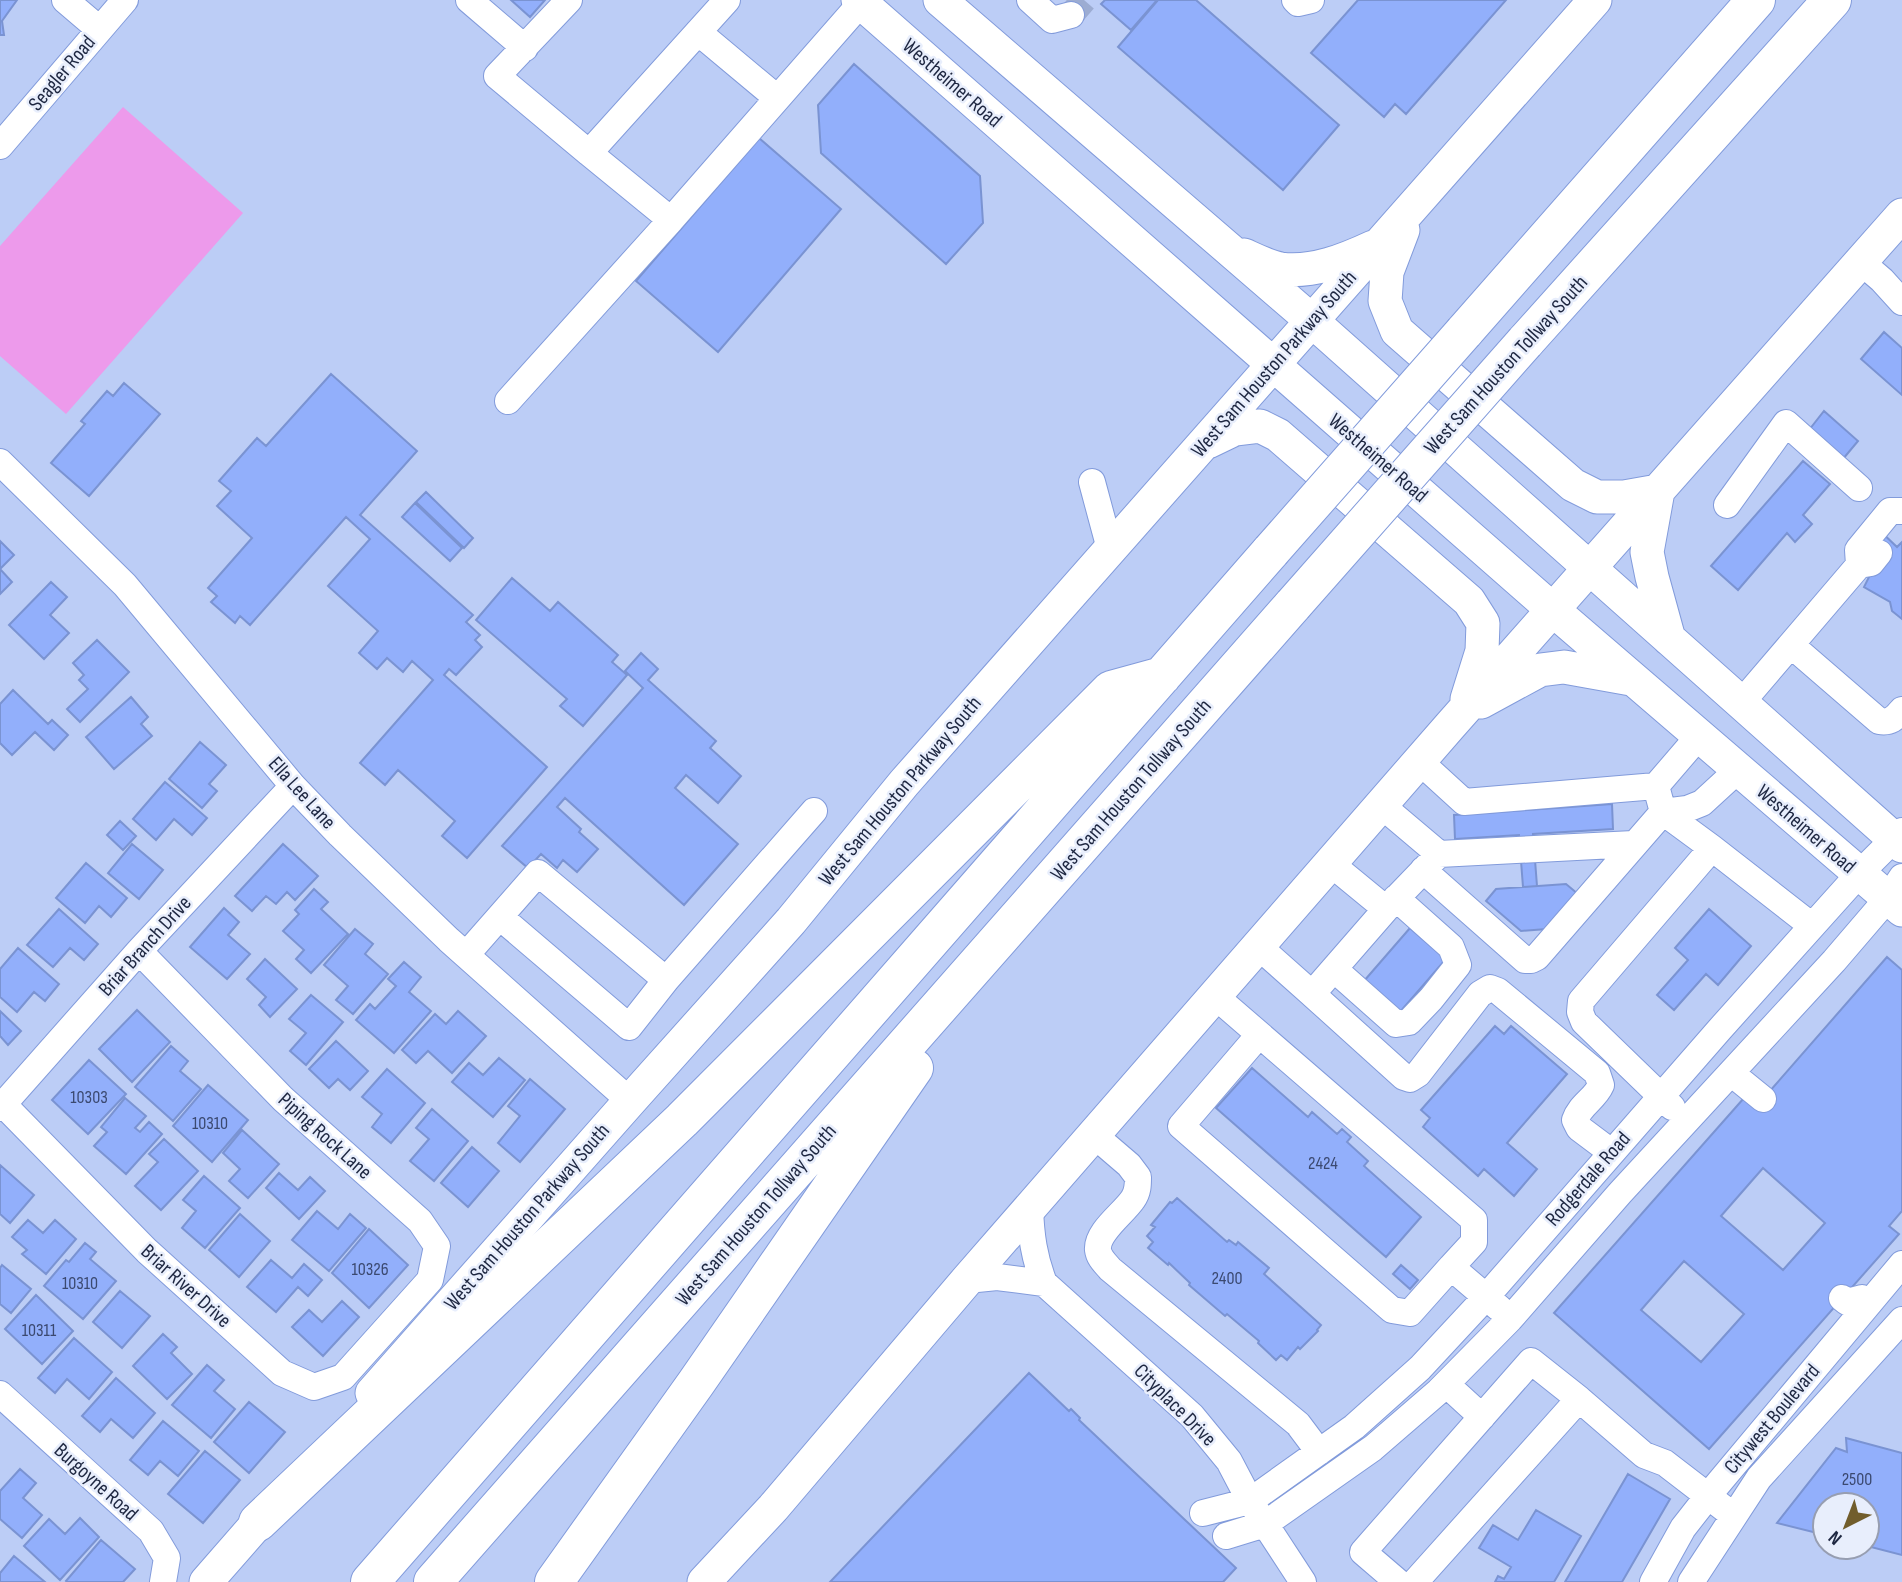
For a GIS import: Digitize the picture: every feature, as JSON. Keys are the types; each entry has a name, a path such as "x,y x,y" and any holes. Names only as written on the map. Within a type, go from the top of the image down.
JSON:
{"highway":[{"path":"370,1582 1756,0"},
{"name":"West Sam Houston Tollway South","path":"433,1582 1525,342 1832,0"},
{"path":"258,1522 682,1121 1111,690 1162,676"},
{"path":"554,1582 688,1394 1014,922"}],"main road":[{"name":"West Sam Houston Parkway South","path":"206,1582 791,921 904,783 1595,0"},
{"name":"Westheimer Road","path":"859,1 1738,770 1859,874 1897,895"},
{"path":"946,2 1899,839"},
{"path":"1410,211 1387,272 1385,301 1397,331 1573,485 1597,497 1623,497 1658,491"},
{"path":"704,1582 773,1508 967,1280 1419,761 1902,215"},
{"path":"1231,251 1279,269 1300,269 1343,261 1381,243"},
{"path":"1203,443 1235,429 1261,426 1278,435 1469,601 1483,623 1482,651 1463,711"},
{"path":"1658,491 1647,552 1670,639"},
{"path":"1463,711 1540,670 1564,667 1634,680"}],"street":[{"path":"65,0 99,29"},
{"name":"Seagler Road","path":"0,146 125,0"},
{"path":"469,0 525,48"},
{"path":"569,0 497,76 671,220"},
{"path":"589,153 727,0"},
{"path":"1030,0 1052,20 1070,15"},
{"path":"1295,0 1298,3 1311,0"},
{"path":"508,401 671,220 859,1"},
{"path":"698,32 777,98"},
{"path":"1861,262 1902,302"},
{"path":"1727,505 1786,423 1859,488"},
{"name":"Ella Lee Lane","path":"0,462 125,585 293,786 340,835 466,955 630,1101"},
{"path":"1092,482 1110,549"},
{"path":"1876,551 1858,550 1890,511 1902,511"},
{"path":"1741,703 1876,551"},
{"path":"1791,645 1880,721 1894,719 1902,710"},
{"path":"1419,761 1464,802 1656,786 1699,736"},
{"path":"1381,805 1431,862 1525,960 1531,960 1537,957 1662,812 1687,809 1702,803 1738,770"},
{"name":"Briar Branch Drive","path":"2,1106 139,951 293,786"},
{"path":"1656,786 1662,812 1812,926"},
{"path":"499,917 629,1027 666,980 814,811"},
{"name":"Rodgerdale Road","path":"1250,1501 1354,1427 1420,1368 1486,1297 1660,1096 1859,874 1899,839"},
{"path":"1312,994 1391,903 1431,862 1634,844"},
{"path":"1686,1120 1584,1022 1580,1012 1581,1001 1712,848"},
{"path":"1330,863 1451,947 1458,964 1409,1022 1396,1024 1334,969"},
{"path":"466,955 538,873 666,980"},
{"name":"Rodgerdale Road","path":"1226,1536 1265,1524 1373,1448 1446,1384 1510,1319 1620,1192 1897,895"},
{"path":"1258,946 1404,1077 1410,1079 1418,1074 1480,994 1490,988 1498,990 1597,1073 1601,1084 1599,1091 1578,1112 1575,1120 1579,1128 1611,1152"},
{"name":"Piping Rock Lane","path":"139,951 283,1099 420,1221 437,1246 430,1280 384,1331"},
{"path":"1215,996 1474,1220 1474,1242 1410,1313 1392,1310 1181,1126 1259,1035"},
{"path":"1731,1073 1763,1099"},
{"name":"Briar River Drive","path":"2,1106 147,1251 282,1373 314,1387 343,1377 384,1331"},
{"path":"1094,1135 1129,1165 1138,1177 1138,1189 1134,1199 1099,1238 1097,1248 1100,1257 1110,1269 1298,1424 1319,1452"},
{"name":"Cityplace Drive","path":"1030,1208 1031,1238 1045,1283 1192,1416 1229,1461 1250,1501 1303,1582"},
{"name":"Citywest Boulevard","path":"1653,1582 1683,1528 1858,1294 1902,1264"},
{"path":"1451,1267 1510,1319"},
{"path":"967,1280 998,1277 1045,1283"},
{"name":"Citywest Boulevard","path":"1691,1582 1759,1478 1902,1320"},
{"path":"1398,1582 1363,1552 1531,1361 1644,1455 1665,1463 1734,1516"},
{"path":"1446,1384 1482,1417"},
{"name":"Burgoyne Road","path":"0,1394 151,1531 166,1558 163,1582"},
{"path":"1415,1582 1579,1399"},
{"path":"1203,1513 1250,1501"}],"shaded area":[{"path":"123,107 243,213 66,414 0,356 0,246"}],"building":[{"path":"0,0 17,0 2,21 4,35 0,35"},
{"path":"511,0 545,0 530,17"},
{"path":"1105,0 1157,0 1131,30 1101,4"},
{"path":"1158,0 1196,0 1339,125 1283,190 1118,47"},
{"path":"1358,0 1506,0 1406,114 1395,104 1384,117 1311,53"},
{"path":"854,64 980,176 983,223 946,264 821,153 818,105"},
{"path":"759,138 841,209 718,352 636,281"},
{"path":"1884,332 1902,348 1902,395 1861,359"},
{"path":"331,374 417,451 360,515 473,615 466,622 480,635 475,640 482,647 456,675 449,669 444,675 547,767 467,858 442,836 455,821 398,770 385,785 360,763 433,680 412,661 403,672 387,658 377,669 359,653 378,631 328,586 370,539 346,517 250,625 240,616 235,623 211,602 217,596 208,588 252,538 217,506 231,491 219,481 257,438 266,446"},
{"path":"124,383 160,414 89,496 51,463 85,424 81,421 107,391 113,396"},
{"path":"1824,411 1858,441 1843,459 1809,430"},
{"path":"1803,461 1830,484 1803,515 1812,524 1795,542 1787,533 1738,590 1711,566"},
{"path":"426,492 473,538 464,548 416,502"},
{"path":"415,503 462,548 450,561 402,517"},
{"path":"1877,528 1897,547 1902,542 1902,619 1892,611 1890,602 1864,587 1872,571"},
{"path":"0,541 14,555 0,569"},
{"path":"0,569 12,582 0,594"},
{"path":"512,578 550,611 558,602 618,655 612,662 627,675 583,726 560,706 567,699 476,620"},
{"path":"51,582 67,597 50,615 69,633 44,659 9,625"},
{"path":"97,640 129,672 80,722 67,709 88,689 79,680 84,675 73,663"},
{"path":"641,653 658,669 648,680 716,741 710,748 741,776 718,803 686,775 675,788 738,844 684,905 565,798 557,807 598,849 577,872 563,860 557,868 541,854 528,868 502,846 643,688 625,671"},
{"path":"13,690 48,724 52,720 68,735 54,750 35,732 12,755 0,743 0,704"},
{"path":"131,697 148,717 141,724 152,736 114,769 86,737"},
{"path":"200,742 226,765 209,784 217,791 202,808 169,779"},
{"path":"165,782 207,818 192,835 174,819 156,840 133,819"},
{"path":"1612,804 1613,829 1533,834 1537,886 1523,887 1519,835 1455,839 1454,815"},
{"path":"120,821 136,836 123,850 107,835"},
{"path":"132,844 163,870 139,899 108,873"},
{"path":"283,844 318,876 295,900 287,892 276,904 266,896 252,911 235,896"},
{"path":"86,863 127,898 111,917 99,906 85,923 56,898"},
{"path":"1566,884 1578,894 1547,929 1521,931 1486,901 1496,889"},
{"path":"314,889 328,902 321,909 348,934 311,973 296,959 304,950 283,931 299,914 295,910"},
{"path":"224,908 239,922 228,935 250,954 227,979 190,947"},
{"path":"59,909 98,944 84,960 70,948 53,967 27,945"},
{"path":"1709,909 1751,946 1718,985 1706,974 1674,1010 1657,995 1688,960 1675,948"},
{"path":"1410,928 1446,959 1400,1012 1364,981"},
{"path":"355,929 373,944 365,954 388,974 353,1014 336,1000 348,986 324,965"},
{"path":"18,948 59,984 45,1001 34,992 17,1012 0,997 0,969"},
{"path":"1887,957 1902,970 1902,1211 1889,1226 1899,1234 1709,1449 1554,1313 1744,1098 1755,1108","holes":["1763,1168 1825,1223 1783,1270 1721,1216","1684,1261 1744,1314 1701,1362 1641,1310"]},
{"path":"265,959 297,989 270,1017 259,1005 266,997 247,979"},
{"path":"404,962 421,977 409,992 431,1011 394,1053 356,1020 370,1004 375,1009 396,986 388,979"},
{"path":"311,995 343,1022 306,1065 290,1051 306,1033 289,1019"},
{"path":"137,1010 170,1042 132,1082 99,1049"},
{"path":"0,1011 21,1031 8,1045 0,1036"},
{"path":"458,1011 486,1036 452,1073 428,1051 416,1063 402,1050 435,1014 446,1024"},
{"path":"1495,1026 1504,1034 1511,1026 1567,1074 1507,1143 1537,1169 1514,1196 1484,1169 1478,1176 1423,1127 1430,1118 1421,1110"},
{"path":"336,1041 368,1071 350,1090 338,1079 329,1088 309,1069"},
{"path":"171,1046 188,1061 180,1071 201,1089 173,1121 135,1087"},
{"path":"499,1058 525,1080 493,1117 452,1082 469,1063 483,1075"},
{"path":"89,1060 126,1094 88,1134 52,1100"},
{"path":"1252,1068 1308,1117 1312,1112 1337,1134 1342,1129 1351,1137 1347,1142 1368,1161 1364,1166 1421,1217 1386,1257 1216,1108"},
{"path":"387,1069 425,1103 391,1143 372,1127 382,1114 362,1097"},
{"path":"530,1079 565,1109 520,1162 498,1143 520,1116 508,1106"},
{"path":"208,1085 248,1120 212,1162 173,1126"},
{"path":"125,1098 146,1116 135,1128 140,1132 149,1122 162,1134 126,1174 94,1146 107,1132 101,1127"},
{"path":"432,1109 468,1141 434,1181 410,1161 429,1139 416,1128"},
{"path":"242,1130 279,1164 248,1198 229,1181 240,1169 223,1153"},
{"path":"164,1139 198,1171 161,1210 135,1186 158,1162 149,1154"},
{"path":"472,1147 499,1171 468,1207 441,1183"},
{"path":"0,1165 34,1195 10,1223 0,1214"},
{"path":"279,1173 298,1190 310,1177 325,1191 299,1219 266,1188"},
{"path":"204,1176 240,1208 205,1248 182,1228 196,1211 183,1200"},
{"path":"1177,1198 1227,1242 1229,1240 1236,1245 1238,1242 1269,1268 1264,1274 1321,1325 1287,1360 1281,1355 1276,1360 1259,1341 1227,1314 1225,1316 1189,1285 1169,1263 1168,1265 1148,1248 1153,1242 1147,1236 1155,1227 1151,1225 1170,1202"},
{"path":"317,1211 338,1229 350,1214 366,1228 329,1271 292,1240"},
{"path":"240,1214 270,1241 239,1277 209,1250"},
{"path":"28,1220 43,1233 55,1220 76,1239 46,1274 22,1254 27,1250 12,1237"},
{"path":"369,1229 408,1265 369,1308 332,1273"},
{"path":"85,1243 96,1252 90,1259 116,1281 83,1319 44,1286"},
{"path":"271,1260 292,1278 304,1264 322,1280 308,1296 298,1287 276,1312 247,1287"},
{"path":"2,1265 31,1289 11,1313 0,1304"},
{"path":"1401,1265 1418,1280 1410,1289 1393,1274"},
{"path":"120,1291 150,1316 122,1348 93,1322"},
{"path":"36,1295 73,1331 42,1364 5,1329"},
{"path":"342,1301 359,1317 323,1356 292,1327 309,1310 322,1322"},
{"path":"163,1334 177,1347 171,1353 192,1374 167,1399 133,1366"},
{"path":"74,1338 112,1372 89,1399 67,1379 55,1393 38,1378"},
{"path":"207,1365 224,1380 214,1391 235,1409 211,1438 172,1405"},
{"path":"1029,1373 1069,1411 1071,1409 1079,1420 1236,1568 1223,1582 830,1582"},
{"path":"116,1378 155,1413 133,1438 111,1419 100,1432 82,1416"},
{"path":"249,1402 285,1432 249,1473 214,1442"},
{"path":"163,1421 199,1451 178,1476 160,1461 148,1475 130,1460"},
{"path":"1846,1438 1902,1453 1902,1555 1881,1550 1881,1491 1811,1491 1811,1532 1777,1523 1836,1448 1847,1452"},
{"path":"205,1451 240,1480 203,1523 168,1494"},
{"path":"20,1469 36,1483 23,1498 42,1515 22,1538 0,1519 0,1491"},
{"path":"1628,1474 1670,1499 1622,1582 1565,1582"},
{"path":"1536,1510 1581,1536 1554,1582 1495,1582 1498,1576 1504,1579 1511,1567 1479,1548 1493,1525 1518,1540"},
{"path":"80,1518 99,1537 60,1580 24,1546 49,1519 65,1534"},
{"path":"101,1540 135,1569 123,1582 67,1582 66,1581"},
{"path":"14,1556 45,1582 0,1582 0,1573"}],"tunnel":[{"path":"1071,15 1084,0"}]}
